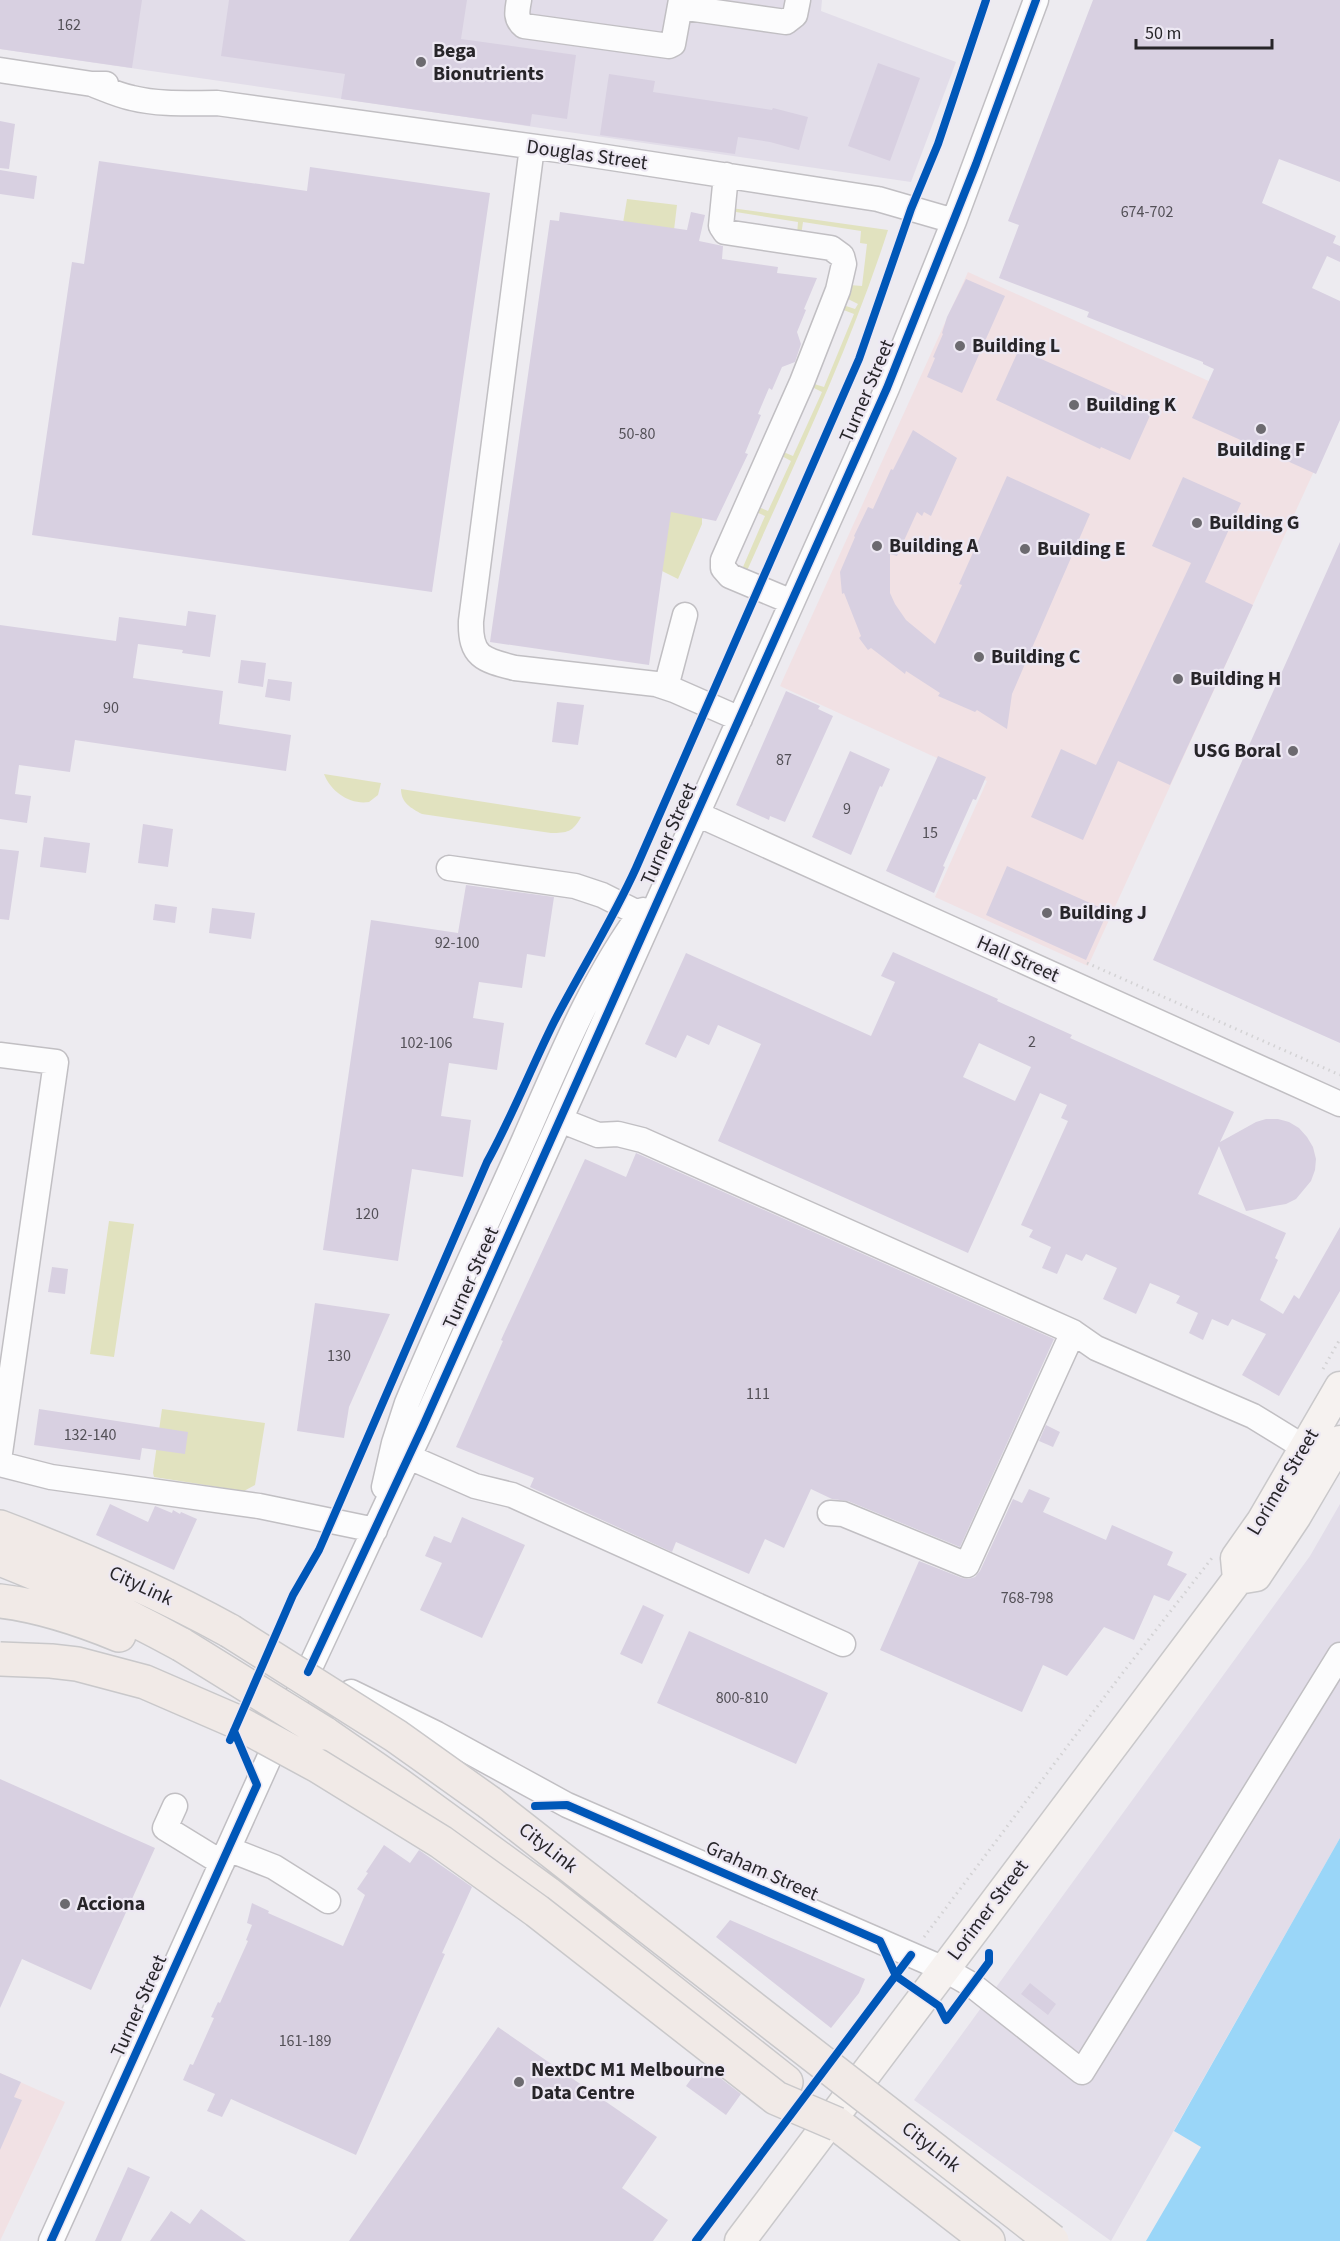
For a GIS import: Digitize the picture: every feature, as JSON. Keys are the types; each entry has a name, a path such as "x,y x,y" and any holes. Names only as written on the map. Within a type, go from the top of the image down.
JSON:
{"highway":[{"name":"CityLink","path":"0,1527 99,1567 187,1607 283,1663 432,1760 1052,2241"},
{"name":"CityLink","path":"0,1559 41,1575 144,1624 324,1733 519,1872 988,2241"},
{"path":"0,1601 19,1603 76,1617 138,1643 182,1645"},
{"path":"0,1659 77,1664 145,1682 225,1716 318,1766 441,1842 537,1911 776,2098 837,2124"}],"main road":[{"name":"Lorimer Street","path":"740,2241 1238,1579 1256,1576 1280,1542 1324,1451 1329,1382"}],"street":[{"path":"519,0 517,16 519,22 524,26 669,46 673,44 675,38 680,3 786,22 795,15 798,0"},
{"name":"Turner Street","path":"51,2241 308,1672 409,1457 887,388 954,221 1036,0"},
{"name":"Douglas Street","path":"0,70 92,84 132,98 162,102 217,103 726,175 878,199 954,221"},
{"path":"532,147 470,638 474,650 495,663 515,668 638,681 666,687 740,719"},
{"path":"726,175 722,226 725,232 831,248 842,256 844,264 838,290 802,382 723,560 723,568 730,576 792,602"},
{"path":"666,687 685,615"},
{"name":"Hall Street","path":"697,814 1340,1104"},
{"path":"448,868 575,886 602,895 640,914"},
{"path":"0,1464 51,1477 259,1506 375,1530 394,1443 416,1381 587,1001 606,964 669,876"},
{"path":"0,1054 56,1062 0,1454"},
{"path":"560,1120 598,1135 618,1134 642,1140 1073,1332 1096,1348 1253,1416 1324,1451"},
{"path":"830,1513 843,1514 967,1565 1073,1332"},
{"path":"409,1457 475,1486 512,1495 843,1644"},
{"name":"Graham Street","path":"308,1672 437,1734 567,1804 944,1969 972,1985 1082,2072 1340,1655"},
{"path":"175,1806 165,1828 225,1856 274,1867 328,1901"}],"path":[{"path":"1087,963 1340,1075"},
{"path":"1329,1382 1340,1339"},
{"path":"911,1954 1213,1556"},
{"path":"989,1953 989,1962"},
{"path":"924,1996 939,2006 946,2020"}],"shaded area":[{"path":"0,0 822,0 821,11 956,62 911,182 0,49"},
{"path":"968,272 1330,436 1088,966 935,897 987,781 780,686"},
{"path":"1340,1504 1340,1838 1111,2241 914,2100 1310,1556"},
{"path":"0,2073 65,2102 0,2241"}],"green space":[{"path":"627,199 677,205 674,230 623,223"},
{"path":"731,208 888,230 840,361 746,573 730,562 743,567 765,516 754,511 756,506 768,511 791,461 780,455 781,451 793,456 822,392 810,386 811,383 824,387 854,314 841,309 843,305 855,309 858,304 846,298 850,285 862,286 867,244 860,243 861,231 803,222 801,236 797,235 798,222 736,212 733,226"},
{"path":"668,511 702,516 702,524 678,579 660,570"},
{"path":"324,774 381,783 378,795 369,802 348,799 336,792"},
{"path":"401,789 581,817 569,831 551,833 422,814 405,801"},
{"path":"109,1221 134,1224 114,1357 90,1354"},
{"path":"162,1409 265,1423 255,1485 244,1491 154,1477"}],"water":[{"path":"1340,1838 1340,2241 1146,2241 1201,2147 1174,2131"}],"building":[{"path":"0,0 142,0 132,68 0,49"},
{"name":"Bega Bionutrients","path":"229,0 467,0 461,39 576,55 567,119 532,114 530,126 341,99 345,74 221,56"},
{"path":"1093,0 1340,0 1340,182 1279,159 1262,203 1336,236 1333,243 1340,246 1340,262 1327,256 1312,288 1340,301 1340,420 1316,474 1192,418 1214,369 1203,362 1087,317 1089,312 999,278 1019,225 1008,221"},
{"path":"878,63 920,78 890,161 848,146"},
{"path":"609,74 655,81 653,92 772,110 773,108 808,117 799,150 738,137 735,154 600,135"},
{"path":"0,121 15,124 9,169 0,168"},
{"path":"99,161 307,191 310,167 490,193 432,592 32,535 72,262 84,264"},
{"path":"0,170 37,176 34,199 0,194"},
{"path":"560,212 687,230 691,212 705,215 699,241 723,246 722,259 778,267 777,273 817,278 797,332 801,344 795,362 782,367 772,390 769,388 758,414 761,415 745,453 748,454 716,521 671,512 649,665 490,642 550,220 559,221"},
{"name":"Building L","path":"966,279 1005,296 962,393 927,377 947,317"},
{"name":"Building K","path":"1019,349 1153,409 1130,460 1101,447 1100,449 996,400"},
{"path":"913,430 957,458 931,516 924,512 922,516 917,512 897,556 890,554 890,593 895,604 906,620 935,644 1007,476 1090,514 1012,694 1007,729 977,710 975,712 938,696 940,693 906,671 905,674 871,648 868,650 859,638 861,636 844,593 842,594 840,572 854,536 868,507 873,509 891,469 893,470"},
{"name":"Building H","path":"1183,477 1241,503 1205,582 1253,605 1170,785 1118,761 1083,840 1031,817 1061,749 1096,765 1191,563 1152,546"},
{"name":"USG Boral","path":"1340,542 1340,1043 1153,960"},
{"path":"188,611 216,615 210,657 182,653 183,650 138,644 133,678 223,691 219,724 291,735 286,771 75,740 70,772 19,765 15,794 31,796 27,823 0,819 0,625 116,641 119,617 186,626"},
{"path":"241,660 266,663 263,687 238,683"},
{"path":"268,679 292,682 290,701 265,697"},
{"path":"786,691 820,706 818,709 833,716 785,822 770,816 769,820 736,805"},
{"path":"557,702 584,705 578,745 552,742"},
{"path":"850,751 890,769 882,787 880,786 851,855 812,837"},
{"path":"938,756 986,777 976,800 973,799 943,866 945,867 934,893 886,871"},
{"path":"143,824 173,829 168,867 138,863"},
{"path":"44,837 90,843 86,873 40,867"},
{"path":"0,849 19,851 9,920 0,919"},
{"name":"Building J","path":"1007,866 1108,911 1086,960 986,915"},
{"path":"466,885 554,897 545,957 527,954 522,988 479,982 473,1018 504,1023 497,1070 449,1063 441,1116 471,1120 463,1177 412,1169 398,1261 323,1250 371,920 458,933"},
{"path":"155,904 177,907 175,923 153,920"},
{"path":"212,908 255,913 251,939 209,933"},
{"path":"893,952 998,999 997,1001 1072,1035 1070,1038 1234,1112 1220,1142 1266,1119 1289,1122 1299,1128 1313,1147 1316,1159 1311,1181 1296,1199 1286,1204 1246,1211 1219,1146 1198,1194 1286,1233 1275,1258 1278,1260 1260,1300 1283,1314 1294,1295 1299,1299 1340,1227 1340,1291 1279,1396 1242,1375 1266,1334 1232,1319 1228,1326 1212,1319 1203,1340 1189,1333 1198,1313 1176,1303 1180,1296 1150,1283 1136,1314 1103,1299 1117,1268 1086,1254 1082,1261 1066,1254 1057,1274 1042,1268 1051,1247 1029,1237 1033,1230 1021,1225 1068,1121 1061,1118 1067,1105 1040,1093 968,1253 718,1141 761,1044 718,1025 709,1045 687,1035 676,1058 645,1044 686,953 871,1036 895,982 881,976","holes":["979,1043 1031,1067 1015,1101 963,1077"]},
{"path":"636,1153 1054,1339 960,1547 848,1501 832,1499 811,1489 784,1548 765,1539 749,1574 676,1542 672,1552 530,1487 534,1478 456,1447 503,1341 501,1340 585,1159 626,1177"},
{"path":"52,1267 68,1269 65,1294 48,1292"},
{"path":"315,1303 390,1314 349,1407 344,1438 297,1431"},
{"path":"39,1409 188,1432 185,1454 142,1448 140,1460 34,1445"},
{"path":"1046,1425 1060,1432 1053,1447 1039,1441"},
{"path":"1029,1489 1050,1498 1043,1512 1106,1540 1112,1525 1173,1552 1167,1565 1187,1574 1169,1601 1154,1595 1134,1640 1104,1627 1067,1676 1043,1665 1022,1712 880,1650 919,1561 962,1578 975,1577 980,1571 1013,1499 1022,1503"},
{"path":"110,1504 148,1522 155,1506 172,1513 173,1510 180,1514 181,1512 197,1519 174,1570 96,1535"},
{"path":"462,1517 525,1545 482,1638 420,1610 442,1563 425,1556 434,1536 451,1543"},
{"path":"643,1605 664,1615 642,1664 620,1654"},
{"path":"689,1631 828,1693 796,1764 657,1703"},
{"name":"Acciona","path":"0,1779 155,1848 91,1990 22,1959 0,2008"},
{"path":"384,1845 410,1863 419,1850 472,1887 442,1953 445,1954 356,2155 231,2099 222,2117 207,2111 215,2094 183,2080 190,2064 193,2065 214,2018 211,2017 218,2002 220,2003 248,1941 246,1940 252,1925 247,1923 252,1903 269,1911 268,1913 343,1946 365,1895 357,1889"},
{"path":"730,1920 865,1979 859,1993 831,2028 716,1937"},
{"path":"1030,1983 1056,2004 1048,2015 1021,1994"},
{"name":"NextDC M1 Melbourne Data Centre","path":"498,2027 657,2137 622,2188 668,2220 653,2241 349,2241"},
{"path":"702,2064 741,2094 726,2115 686,2086"},
{"path":"0,2073 21,2082 14,2097 22,2100 0,2150"},
{"path":"128,2167 150,2177 121,2241 95,2241"},
{"path":"201,2209 246,2241 150,2241 171,2211 190,2224"}],"cycle path":[{"path":"230,1740 293,1595 319,1550 487,1162 554,1022 636,868 859,359 911,209 938,144 986,0"},
{"path":"308,1672 423,1426 887,388 976,164 1036,0"},
{"path":"51,2241 257,1785 234,1731"},
{"path":"535,1806 567,1805 880,1941 896,1976 939,2006 946,2020 989,1962 989,1953"},
{"path":"696,2241 911,1955"}],"place":[{"name":"Bega Bionutrients","path":"421,62"},
{"name":"Building L","path":"960,346"},
{"name":"Building K","path":"1074,405"},
{"name":"Building F","path":"1261,429"},
{"name":"Building G","path":"1197,523"},
{"name":"Building A","path":"877,546"},
{"name":"Building E","path":"1025,549"},
{"name":"Building C","path":"979,657"},
{"name":"Building H","path":"1178,679"},
{"name":"USG Boral","path":"1293,751"},
{"name":"Building J","path":"1047,913"},
{"name":"Acciona","path":"65,1904"},
{"name":"NextDC M1 Melbourne Data Centre","path":"519,2082"}]}
